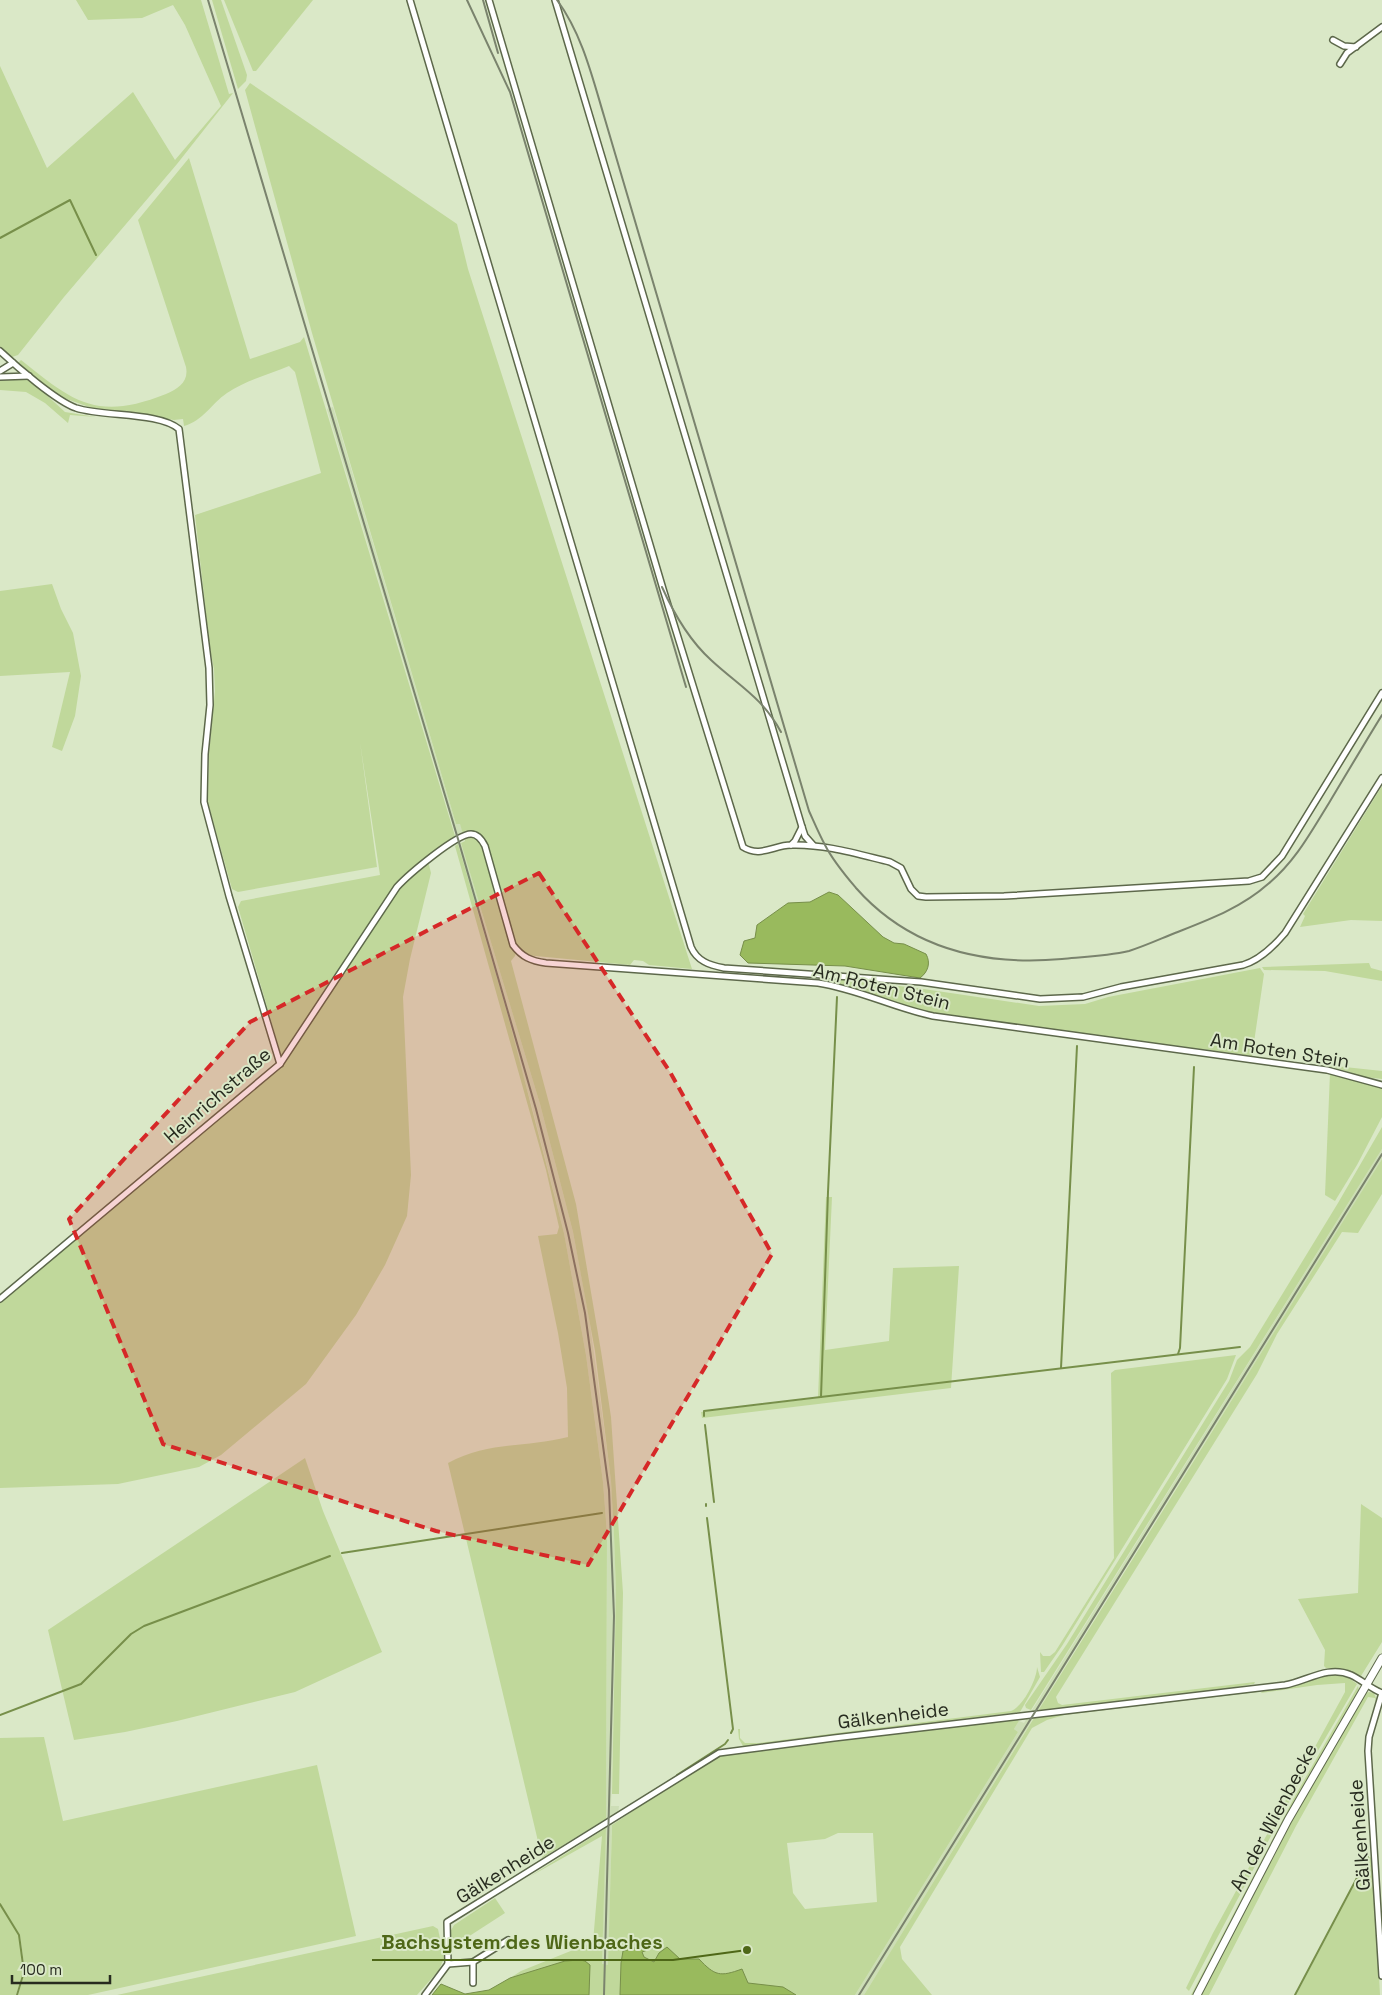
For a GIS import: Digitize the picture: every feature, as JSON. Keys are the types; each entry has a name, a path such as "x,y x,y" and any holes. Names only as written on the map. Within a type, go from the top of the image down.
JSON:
{"street":[{"path":"410,0 691,947 701,960 707,964 724,968 921,982 1040,999 1083,998 1121,987 1243,965 1261,956 1285,933 1382,778"},
{"path":"489,0 660,580 743,847 754,852 770,851 784,845 813,845 890,862 901,868 913,892 926,897 1004,896 1250,881 1262,877 1282,856 1382,693"},
{"path":"555,0 802,827 805,836 813,845"},
{"path":"1340,64 1347,53 1382,27"},
{"path":"1333,40 1344,46 1356,47"},
{"path":"0,351 13,364 59,399 74,407 92,412 144,418 173,424 179,429 210,668 210,706 205,754 204,802 280,1064"},
{"path":"0,371 13,364"},
{"path":"0,377 30,376"},
{"path":"790,845 796,841 802,827"},
{"name":"Am Roten Stein","path":"458,839 465,835 473,834 483,842 510,938 521,954 532,960 546,963 763,978 827,985 845,988 933,1016 1327,1070 1382,1085"},
{"name":"Heinrichstraße","path":"0,1299 280,1064 397,887 428,858 458,839"},
{"name":"An der Wienbecke","path":"1197,1995 1288,1820 1382,1658"},
{"name":"Gälkenheide","path":"448,1964 447,1922 719,1753 1002,1717 1285,1685 1333,1672 1349,1674 1382,1693 1370,1733 1368,1751 1382,1976"},
{"path":"425,1995 448,1964 473,1962 508,1940"},
{"path":"473,1962 473,1983"}],"highlighted area":[{"path":"539,873 670,1072 772,1254 588,1565 436,1531 163,1444 69,1219 250,1022"}],"shaded area":[{"path":"76,0 201,0 229,94 233,93 177,164 64,297 18,355 12,357 0,347 0,66 47,168 133,92 175,160 221,106 185,25 173,5 142,18 88,20"},
{"path":"212,0 221,0 247,75 246,81 238,89"},
{"path":"224,0 313,0 256,71 253,71"},
{"path":"250,83 457,224 468,269 692,969 649,965 643,961 634,960 630,965 525,955 517,949 511,961 576,1204 611,1417 623,1593 619,1794 612,1794 616,1592 611,1481 595,1351 573,1232 540,1104 461,843 465,841 460,824 456,824 312,333 245,90"},
{"path":"189,158 250,359 300,342 304,337 455,836 427,857 431,873 410,959 403,997 411,1175 407,1216 385,1265 356,1315 306,1384 221,1455 199,1467 118,1484 0,1488 0,1302 284,1065 238,907 241,901 380,875 360,742 377,867 238,892 232,889 208,803 209,754 215,691 195,515 321,473 295,372 289,366 242,385 221,397 191,424 184,426 183,419 174,420 92,408 61,397 18,363 21,360 72,397 104,406 122,406 142,402 170,392 182,384 186,377 186,367 138,220"},
{"path":"29,379 65,412 96,417 70,415 68,423 45,403 26,392 0,390 0,380"},
{"path":"333,407 456,824 460,823 463,833 459,835 461,843 540,1104 573,1232 589,1317 611,1480 616,1592 611,1806 619,1806 618,1814 612,1816 608,1995 601,1995 606,1815 607,1534 603,1482 586,1355 564,1233 532,1107 453,826 327,409"},
{"path":"52,584 61,609 73,633 81,676 75,716 62,751 52,747 70,672 0,676 0,591"},
{"path":"1382,786 1382,921 1351,920 1300,927 1305,916 1303,914"},
{"path":"458,844 508,1016 564,1233 586,1355 603,1482 607,1534 606,1819 542,1858 448,1463 478,1451 568,1437 567,1388 538,1236 557,1234 559,1227 546,1170 455,846"},
{"path":"829,892 838,895 883,937 894,943 904,944 926,954 928,964 923,976 920,978 845,966 748,963 740,955 744,941 755,938 757,925 788,903 810,902"},
{"path":"1369,963 1371,968 1382,971 1382,981 1325,971 1264,970 1262,967"},
{"path":"1260,968 1264,974 1252,1056 927,1012 845,986 825,982 826,978 917,988 1039,1006 1085,1004 1108,997"},
{"path":"1326,1065 1382,1071 1382,1079 1365,1077"},
{"path":"1330,1073 1382,1088 1382,1117 1357,1165 1335,1201 1325,1195"},
{"path":"1382,1127 1382,1149 1031,1710 1026,1708 1025,1705 1067,1644 1229,1381 1237,1360 1250,1347"},
{"path":"1382,1149 1382,1159 1343,1223 1106,1599 864,1995 855,1995 1018,1732 1014,1729 1019,1721 1024,1723"},
{"path":"1382,1159 1382,1194 1358,1233 1342,1232 1277,1334 1257,1374 1056,1697 1058,1703 1062,1705 1255,1682 1254,1684 1204,1692 1038,1711"},
{"path":"826,1197 832,1197 825,1350 889,1341 893,1268 959,1266 951,1388 702,1418 701,1412 818,1398"},
{"path":"1236,1355 1227,1379 1062,1646 1044,1672 1041,1672 1040,1652 1043,1656 1050,1656 1055,1652 1114,1558 1111,1373 1115,1370"},
{"path":"305,1458 323,1511 382,1652 295,1692 177,1721 74,1740 48,1630"},
{"path":"1361,1504 1382,1518 1382,1642 1361,1676 1354,1674 1351,1670 1351,1672 1326,1668 1324,1666 1325,1650 1298,1599 1358,1593"},
{"path":"1037,1667 1040,1677 1020,1712 748,1746 743,1746 739,1739 738,1729 740,1729 740,1738 745,1743 759,1743 1011,1711 1020,1704 1028,1692 1035,1678"},
{"path":"1333,1674 1349,1678 1357,1684 1299,1783 1189,1991 1186,1988 1213,1933 1345,1692 1345,1683 1261,1693 1263,1690 1299,1684"},
{"path":"1358,1686 1359,1690 1297,1797 1193,1995 1191,1995 1295,1796"},
{"path":"1258,1690 1257,1692 1064,1715 1047,1720 1032,1728 900,1947 902,1959 932,1995 864,1995 1034,1718"},
{"path":"1365,1693 1374,1693 1378,1703 1371,1725 1376,1702 1375,1698 1368,1697 1296,1826 1209,1995 1201,1995 1297,1811"},
{"path":"1013,1718 1019,1721 1014,1729 1018,1732 855,1995 478,1995 498,1989 521,1971 593,1942 602,1836 529,1877 606,1828 602,1964 608,1965 612,1825 683,1777 720,1755","holes":["838,1833 873,1833 877,1902 805,1909 793,1893 787,1843 825,1839"]},
{"path":"1369,1733 1372,1842 1366,1747"},
{"path":"44,1737 63,1821 317,1765 356,1936 88,1995 18,1995 25,1972 20,1935 0,1903 0,1738"},
{"path":"1369,1857 1373,1858 1380,1995 1296,1995"},
{"path":"495,1898 505,1913 454,1946 450,1932 454,1925"},
{"path":"0,1904 19,1935 23,1972 16,1995 0,1995"},
{"path":"433,1926 438,1929 444,1958 439,1970 417,1995 117,1995"},
{"path":"643,1943 658,1943 653,1948 642,1952 644,1957 654,1962 659,1953 667,1947 680,1959 699,1959 714,1972 723,1974 742,1969 748,1983 783,1987 796,1995 620,1995 623,1951 639,1947"},
{"path":"580,1960 590,1965 589,1995 432,1995 441,1984 465,1994 489,1990 510,1978 565,1961"}],"waterway":[{"path":"0,238 70,200 96,255"},
{"path":"821,1397 837,997"},
{"path":"1061,1368 1077,1046"},
{"path":"1178,1354 1180,1348 1194,1067"},
{"path":"704,1416 704,1411 1240,1347"},
{"path":"705,1425 714,1502"},
{"path":"342,1553 602,1513"},
{"path":"707,1518 733,1729 731,1733"},
{"path":"0,1715 81,1684 131,1634 144,1626 330,1556"},
{"path":"677,1775 725,1744 728,1740"},
{"path":"1295,1995 1368,1857"},
{"path":"0,1904 19,1935 24,1972 17,1995"}],"railway":[{"path":"208,0 458,839 536,1109 568,1233 585,1313 609,1490 614,1616 604,1995"},
{"path":"467,0 510,92 686,687"},
{"path":"483,0 498,53"},
{"path":"557,0 580,41 590,71 809,811 835,862 856,888 877,909 900,926 924,939 976,956 1004,959 1062,959 1112,954 1141,947 1235,907 1258,892 1278,875 1309,836 1382,715"},
{"path":"662,587 677,617 696,644 711,660 758,701 774,720 781,732"},
{"path":"859,1995 1382,1154"}],"place":[{"name":"Bachsystem des Wienbaches","path":"747,1950"}]}
